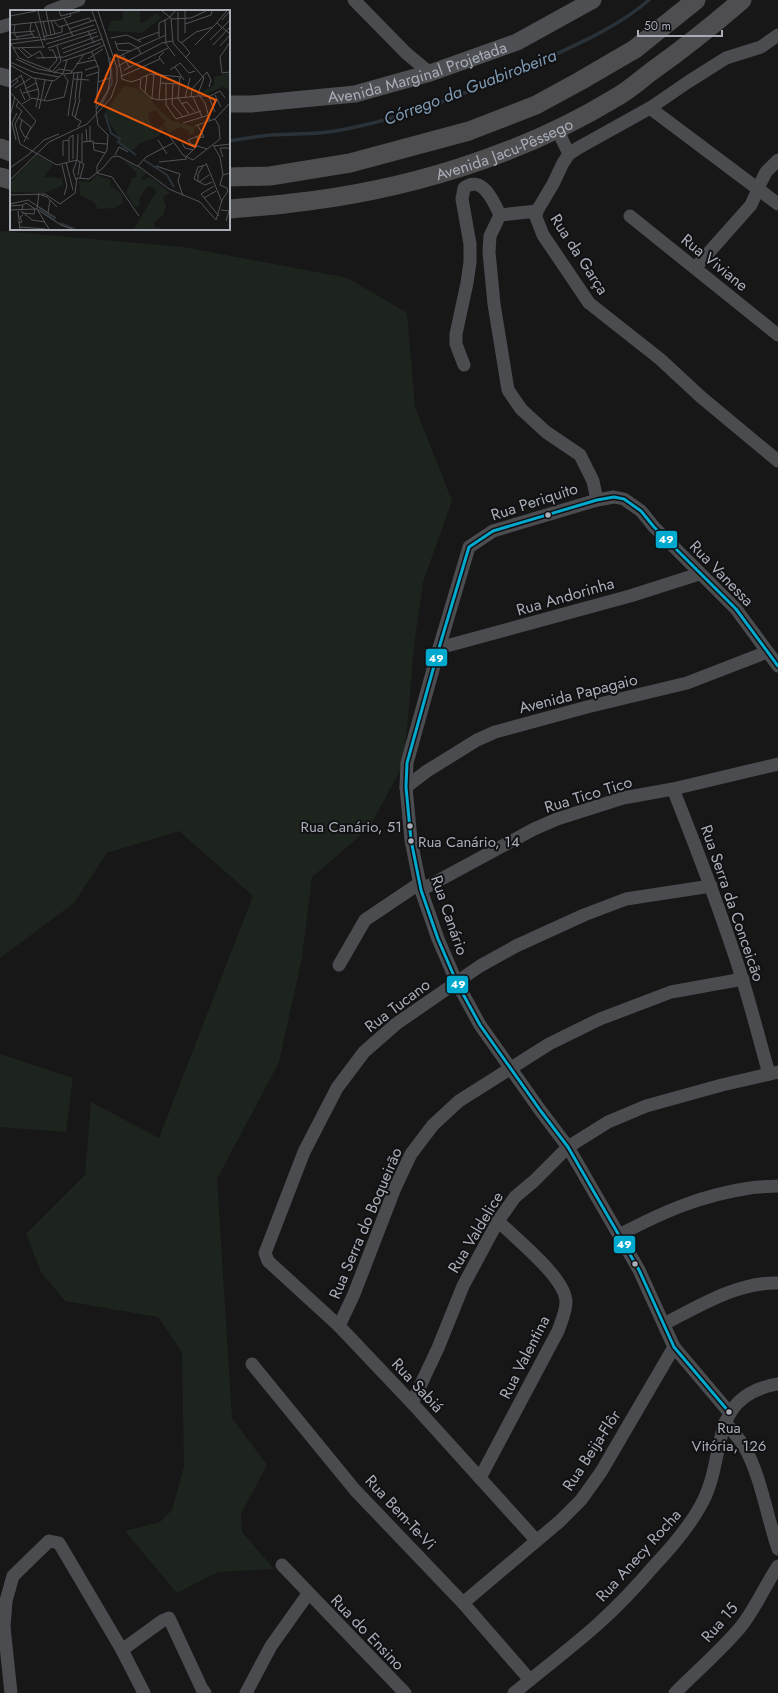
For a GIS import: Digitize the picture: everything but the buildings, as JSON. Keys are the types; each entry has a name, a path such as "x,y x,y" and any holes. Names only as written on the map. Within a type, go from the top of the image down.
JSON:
{"highway":[{"name":"Avenida Jacu-Pêssego","path":"230,177 270,176 350,163 470,131 536,105 580,81 635,49 696,0"},
{"name":"Avenida Jacu-Pêssego","path":"230,209 293,203 362,192 426,178 486,160 557,130 616,98 696,39 742,0"},
{"path":"0,148 10,152"},
{"path":"0,177 10,180"}],"main road":[{"name":"Avenida Marginal Projetada","path":"230,104 251,104 355,94 430,72 517,42 593,0"},
{"path":"0,76 10,79"}],"street":[{"path":"53,10 79,0"},
{"path":"354,0 406,53 430,72"},
{"path":"0,27 10,24"},
{"path":"557,130 569,154 595,138 626,123 726,58 775,41"},
{"path":"650,108 778,204"},
{"name":"Rua da Garça","path":"569,154 546,197 536,211 536,217 543,235 589,303 660,359 701,397 778,461"},
{"path":"695,268 751,205 766,172 778,160"},
{"path":"464,365 456,344 456,334 470,262 470,244 462,199 464,188 469,184 482,187 489,194 500,215"},
{"path":"500,215 536,211"},
{"path":"500,215 490,236 489,252 494,304 508,390 521,409 546,432 580,455 593,481 597,500"},
{"name":"Rua Viviane","path":"630,216 778,335"},
{"name":"Rua Periquito","path":"469,547 493,531 597,500 614,497"},
{"name":"Rua Vanessa","path":"614,497 624,499 641,511 654,527 699,574 736,609 778,666"},
{"name":"Rua Canário","path":"469,547 438,648 407,763 406,787 411,840 420,886 438,939 457,983 480,1025 510,1069 568,1147 642,1276 674,1347 727,1417 744,1446 767,1510 778,1549"},
{"name":"Rua Andorinha","path":"438,648 630,596 699,574"},
{"name":"Avenida Papagaio","path":"406,787 427,771 478,740 495,732 587,707 687,683 767,652"},
{"name":"Rua Tico Tico","path":"339,965 365,920 420,886 534,829 557,819 623,798 673,789 778,764"},
{"name":"Rua Serra da Conceicão","path":"673,789 712,886 774,1073"},
{"name":"Rua Tucano","path":"268,1261 265,1253 304,1152 337,1088 364,1052 396,1024 480,966 516,946 584,915 626,899 712,886"},
{"name":"Rua Serra do Boqueirão","path":"339,1326 354,1294 395,1188 412,1154 433,1125 459,1101 550,1044 600,1019 671,992 743,979"},
{"name":"Rua Valdelice","path":"412,1403 438,1348 463,1286 498,1221 515,1197 534,1181 568,1147 608,1122 646,1106 686,1094 774,1073"},
{"path":"619,1235 674,1207 702,1198 751,1187 778,1186"},
{"name":"Rua Valentina","path":"480,1478 558,1331 564,1314 566,1301 563,1289 551,1272 498,1221"},
{"name":"Rua Sabiá","path":"268,1261 339,1326 412,1403 536,1540"},
{"path":"664,1324 733,1291 757,1284 778,1283"},
{"name":"Rua Beija-Flôr","path":"463,1603 581,1500 597,1477 674,1347"},
{"name":"Rua Bem-Te-Vi","path":"252,1364 355,1490 463,1603 530,1680"},
{"path":"727,1417 738,1402 749,1394 760,1388 778,1384"},
{"name":"Rua Anecy Rocha","path":"514,1693 598,1624 627,1596 668,1551 695,1516 705,1498 727,1417"},
{"path":"11,1693 4,1627 6,1601 13,1576 49,1541 59,1543 122,1650 144,1693"},
{"name":"Rua do Ensino","path":"282,1565 308,1594 405,1693"},
{"name":"Rua 15","path":"675,1693 739,1629 758,1602 768,1581 778,1566"},
{"name":"Rua do Ensino","path":"246,1693 271,1646 308,1594"},
{"path":"122,1650 162,1620 169,1618 205,1693"}],"shaded area":[{"path":"0,231 183,247 348,278 407,313 415,407 452,501 423,582 414,646 404,763 369,828 312,877 302,958 279,1062 217,1179 232,1418 267,1465 241,1514 242,1532 274,1569 218,1572 177,1593 125,1531 160,1522 172,1510 184,1466 182,1352 158,1317 65,1301 41,1272 26,1234 85,1175 91,1102 159,1138 253,896 179,831 107,853 74,903 0,958"},
{"path":"0,1054 73,1078 66,1132 0,1127"}],"waterway":[{"name":"Córrego da Guabirobeira","path":"230,141 266,135 335,131 362,126 414,111 466,93 569,48 611,27 637,10 649,0"}],"transit line":[{"name":"49","path":"729,1412 674,1347 639,1270 568,1147 480,1025 457,983 438,939 421,890 411,840 406,787 407,763 469,547 493,531 597,500 614,497 624,499 641,511 654,527 736,609 778,666"}],"place":[{"name":"Rua Canário, 51","path":"410,826"},
{"name":"Rua Canário, 14","path":"411,841"},
{"name":"Rua Vitória, 126","path":"729,1412"}]}
